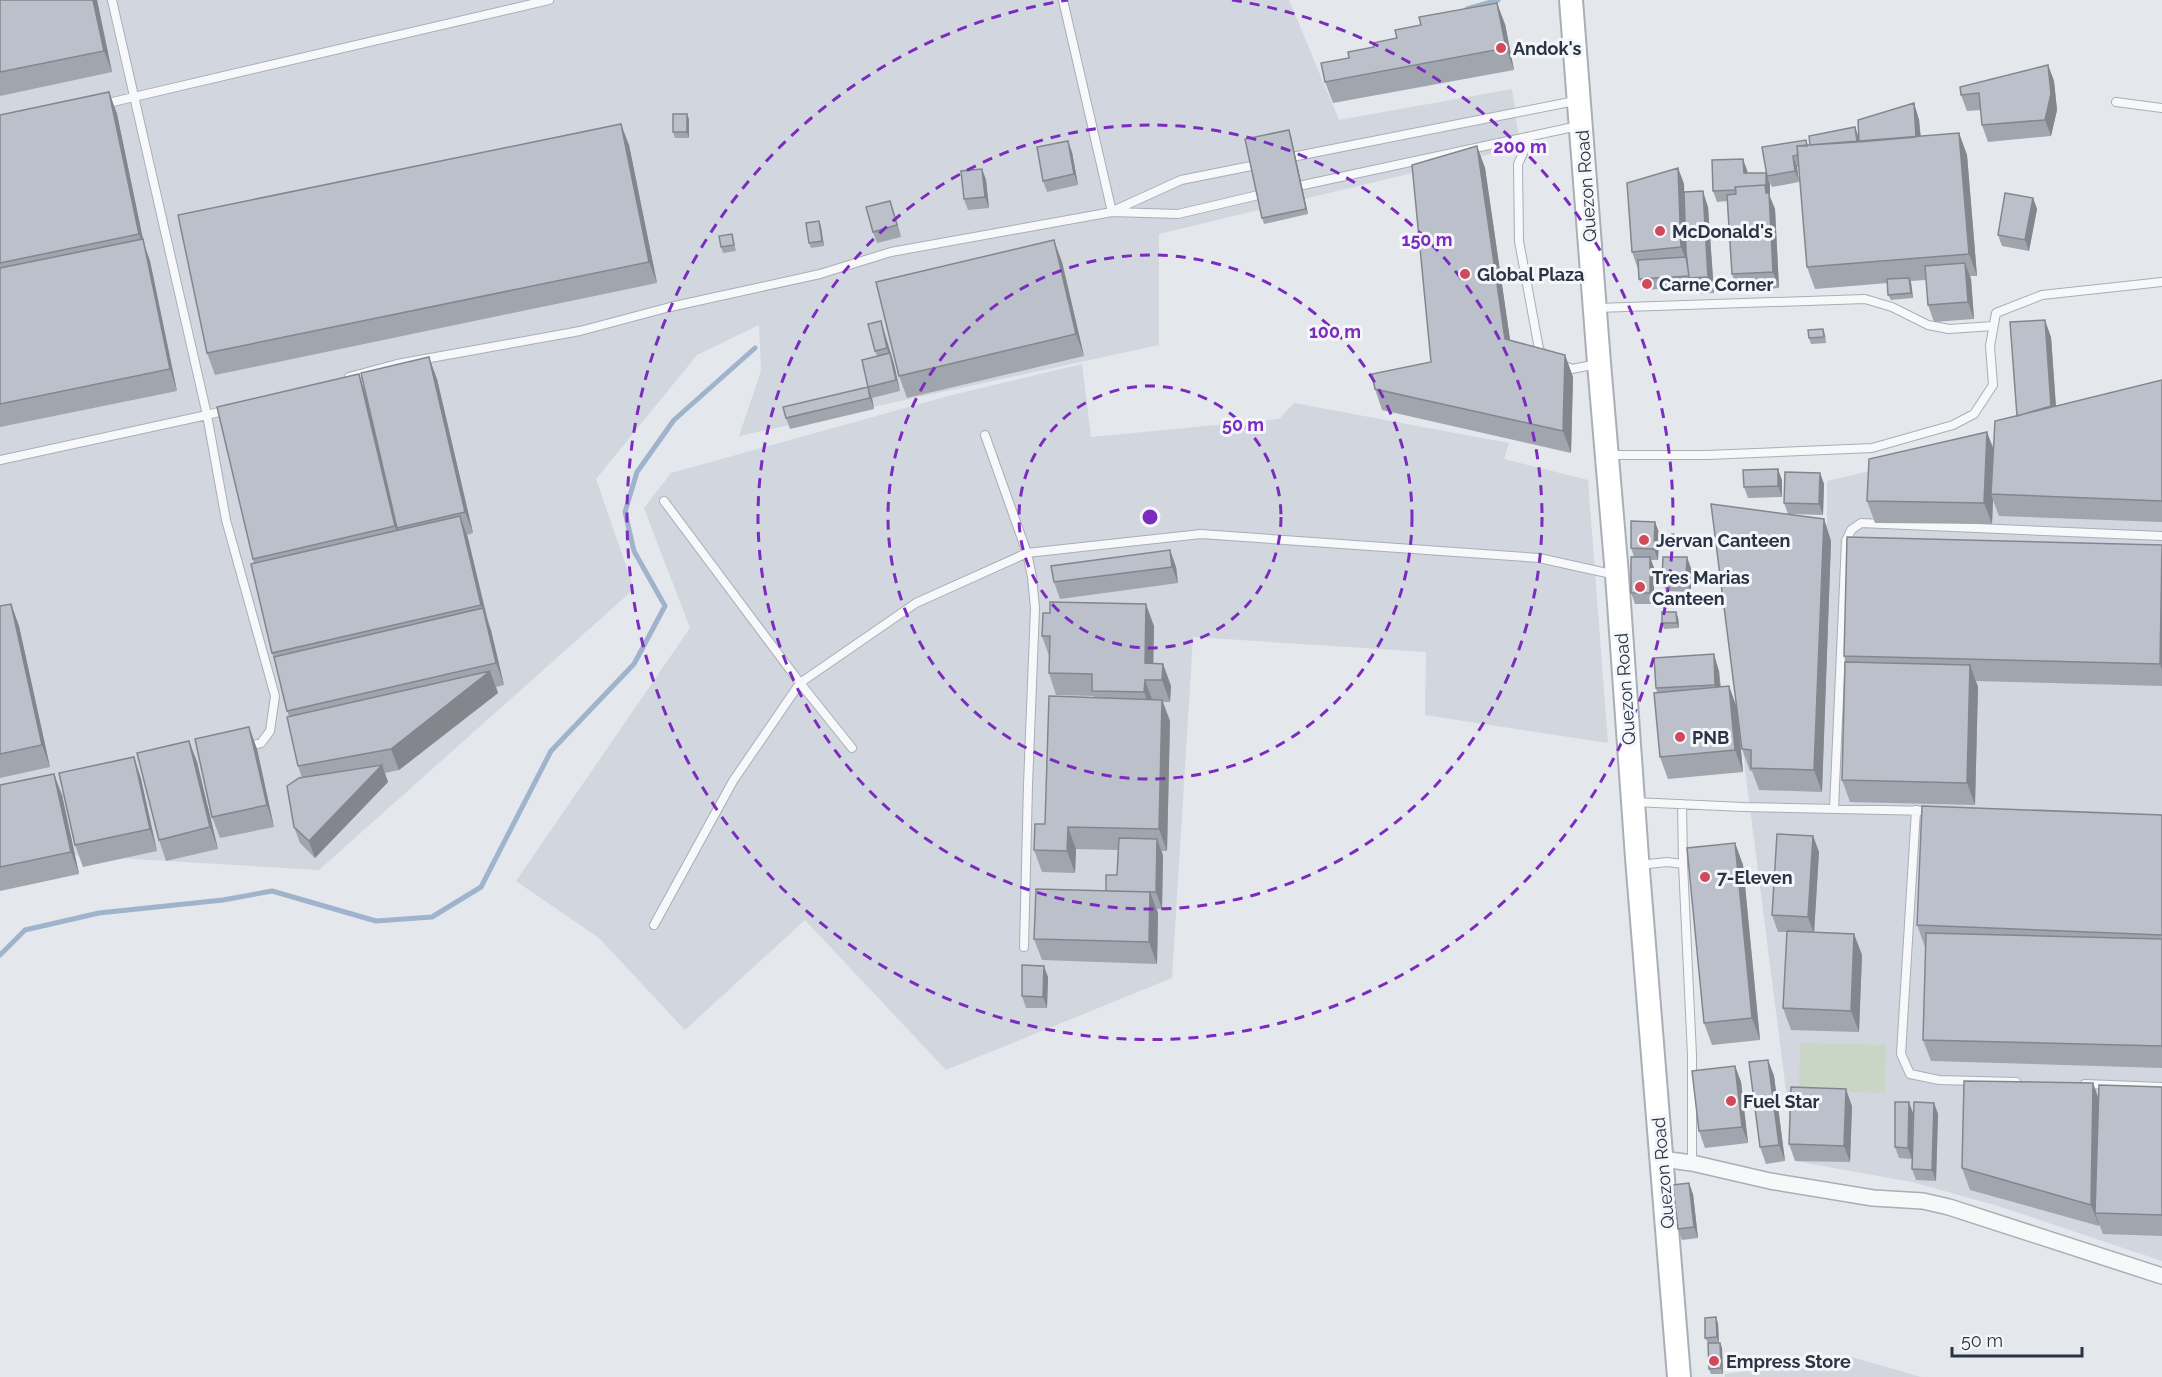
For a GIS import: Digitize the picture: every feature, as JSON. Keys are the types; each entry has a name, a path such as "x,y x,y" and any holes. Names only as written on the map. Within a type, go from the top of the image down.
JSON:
{"main road":[{"name":"Quezon Road","path":"1571,0 1617,575 1637,865 1679,1377"}],"street":[{"path":"1662,1159 1692,1163 1770,1181 1873,1198 1923,1201 1949,1207 2162,1276"}],"lane":[{"path":"112,0 207,415 226,520 274,696 270,731 261,743 239,748"},
{"path":"100,104 549,0"},
{"path":"1063,0 1112,212"},
{"path":"1112,212 1180,180 1579,100"},
{"path":"2116,102 2162,108"},
{"path":"340,379 397,364 580,331 670,307 820,274 891,252 1112,212 1178,214 1581,126"},
{"path":"1531,136 1518,164 1519,241 1539,349 1552,362 1572,369 1599,363"},
{"path":"1607,455 1707,455 1872,447 1953,425 1974,414 1993,385 1990,346 1996,313 2042,295 2162,282"},
{"path":"1595,308 1865,299 1892,307 1928,325 1949,329 1994,326"},
{"path":"0,460 207,415 238,406"},
{"path":"985,435 1027,553 1035,608 1024,947"},
{"path":"664,501 800,683 852,748"},
{"path":"1834,808 1846,541 1851,530 1861,523 2162,536"},
{"path":"654,925 733,781 800,683 916,603 1027,553 1201,534 1539,558 1617,575"},
{"path":"1633,802 1939,811"},
{"path":"1682,804 1692,1055 1692,1163"},
{"path":"1916,810 1901,1054 1910,1074 1939,1080 2021,1082"},
{"path":"1637,865 1667,862 1683,864"},
{"path":"2080,1084 2162,1087"}],"shaded area":[{"path":"0,0 1289,0 1339,120 1512,89 1520,147 1159,234 1159,345 739,436 761,371 759,325 697,355 596,479 634,589 319,870 0,851"},
{"path":"1082,364 1091,437 1279,419 1294,403 1509,443 1504,459 1588,480 1608,743 1425,715 1426,652 1193,637 1172,978 946,1070 805,920 685,1030 599,938 516,881 690,628 644,508 671,473 952,395"},
{"path":"2162,404 2162,1261 1998,1206 1912,1182 1795,1161 1712,510 1827,524 1827,481"},
{"path":"1848,1356 1921,1377 1725,1377 1725,1374"}],"green space":[{"path":"1800,1043 1886,1045 1885,1093 1799,1091"}],"building":[{"path":"0,0 93,0 104,51 0,72"},
{"path":"1497,3 1506,48 1325,82 1321,63 1349,58 1348,52 1374,47 1373,43 1397,38 1395,30 1421,25 1419,17"},
{"path":"2048,65 2051,94 2045,120 1982,125 1979,93 1961,95 1960,87"},
{"path":"109,92 139,234 0,263 0,115"},
{"path":"1914,103 1916,137 1859,142 1858,120"},
{"path":"673,114 687,114 687,132 673,132"},
{"path":"621,124 649,262 207,353 178,215"},
{"path":"1855,127 1857,142 1810,145 1809,136"},
{"path":"1289,130 1306,209 1262,218 1245,139"},
{"path":"1959,133 1969,254 1807,267 1797,146"},
{"path":"1806,140 1807,146 1797,146 1798,155 1793,156 1795,171 1767,176 1762,147"},
{"path":"1068,141 1074,174 1043,181 1037,147"},
{"name":"Global Plaza","path":"1477,146 1505,339 1565,355 1563,431 1375,389 1372,374 1431,362 1412,165"},
{"path":"1743,159 1744,173 1766,173 1766,188 1765,185 1713,191 1712,160"},
{"name":"McDonald's","path":"1678,168 1681,247 1632,252 1627,183"},
{"path":"982,169 985,197 964,199 961,171"},
{"path":"1765,185 1766,193 1769,193 1773,272 1732,274 1727,195 1736,194 1735,187"},
{"path":"1703,191 1708,277 1689,278 1684,192"},
{"path":"2005,193 2033,198 2025,240 1998,235"},
{"path":"890,201 897,225 873,232 866,207"},
{"path":"819,221 822,241 809,243 806,223"},
{"path":"732,234 734,245 721,247 719,236"},
{"path":"143,239 170,369 0,404 0,268"},
{"path":"1054,240 1076,334 899,376 876,282"},
{"path":"1686,257 1689,276 1639,279 1638,260"},
{"path":"1965,263 1968,302 1928,305 1925,266"},
{"path":"1909,278 1911,293 1888,295 1887,279"},
{"path":"2045,320 2051,406 2017,416 2010,322"},
{"path":"881,321 887,348 875,351 868,324"},
{"path":"1823,329 1824,337 1809,338 1808,330"},
{"path":"890,353 896,380 868,387 862,360"},
{"path":"429,357 465,512 397,528 361,373"},
{"path":"359,374 395,526 253,559 217,407"},
{"path":"2162,380 2162,501 1991,494 1995,421"},
{"path":"868,387 870,398 786,418 783,407"},
{"path":"1987,432 1984,503 1867,501 1869,459"},
{"path":"1778,469 1778,486 1744,487 1743,470"},
{"path":"1785,472 1820,473 1819,504 1784,503"},
{"path":"1711,504 1824,519 1814,770 1751,768 1751,750 1742,749"},
{"path":"460,516 481,605 272,653 251,564"},
{"path":"1631,521 1655,522 1654,549 1631,548"},
{"path":"1847,537 2162,545 2160,664 1844,656"},
{"path":"1170,550 1172,567 1054,582 1051,566"},
{"path":"1631,557 1650,557 1650,593 1631,593"},
{"path":"1663,557 1687,557 1686,581 1662,580"},
{"path":"1050,602 1146,604 1145,663 1163,664 1162,680 1145,680 1144,692 1092,691 1092,674 1049,673 1050,636 1042,636 1043,613 1050,613"},
{"path":"11,604 42,745 0,754 0,606"},
{"path":"483,608 496,663 287,711 274,657"},
{"path":"1662,612 1676,612 1677,623 1662,623"},
{"path":"1714,654 1715,685 1656,688 1654,658"},
{"path":"1845,662 1970,665 1967,783 1842,780"},
{"path":"490,671 391,749 298,766 287,717"},
{"path":"1729,686 1735,750 1660,757 1654,693"},
{"path":"1049,696 1162,700 1159,829 1068,827 1067,851 1034,850 1035,824 1045,824"},
{"path":"249,727 267,805 212,817 195,739"},
{"path":"189,741 210,827 159,840 137,753"},
{"path":"134,757 150,829 75,845 59,773"},
{"path":"382,765 309,841 294,827 287,786 299,778"},
{"path":"54,774 71,852 0,867 0,785"},
{"path":"1922,806 2162,815 2162,935 1917,925"},
{"path":"1777,834 1813,836 1808,917 1772,915"},
{"path":"1119,838 1157,839 1156,892 1106,891 1106,875 1117,875"},
{"path":"1735,843 1752,1018 1704,1023 1687,848"},
{"path":"1036,889 1150,892 1149,942 1034,939"},
{"path":"1787,931 1854,934 1851,1011 1783,1008"},
{"path":"1926,933 2162,939 2162,1046 1923,1040"},
{"path":"1022,965 1044,966 1043,997 1022,996"},
{"path":"1768,1060 1779,1145 1760,1147 1749,1062"},
{"path":"1735,1066 1742,1127 1699,1131 1692,1071"},
{"path":"1964,1081 2093,1083 2091,1205 1962,1168"},
{"path":"2099,1085 2162,1087 2162,1215 2095,1213"},
{"path":"1791,1087 1846,1089 1844,1146 1789,1144"},
{"path":"1895,1102 1909,1102 1908,1148 1895,1147"},
{"path":"1914,1102 1934,1103 1932,1170 1912,1169"},
{"path":"1689,1183 1694,1227 1678,1229 1673,1185"},
{"path":"1716,1317 1717,1337 1705,1338 1705,1318"},
{"path":"1708,1343 1720,1343 1721,1368 1709,1369"}],"waterway":[{"path":"1467,9 1498,0"},
{"path":"0,955 25,930 99,913 223,900 272,891 376,921 432,917 481,887 551,751 634,664 665,606 634,551 625,512 637,472 674,420 755,348"}],"place":[{"name":"Andok's","path":"1501,48"},
{"name":"McDonald's","path":"1660,231"},
{"name":"Global Plaza","path":"1465,274"},
{"name":"Carne Corner","path":"1647,284"},
{"name":"Jervan Canteen","path":"1644,540"},
{"name":"Tres Marias Canteen","path":"1640,587"},
{"name":"PNB","path":"1680,737"},
{"name":"7-Eleven","path":"1705,877"},
{"name":"Fuel Star","path":"1731,1101"},
{"name":"Empress Store","path":"1714,1361"}]}
